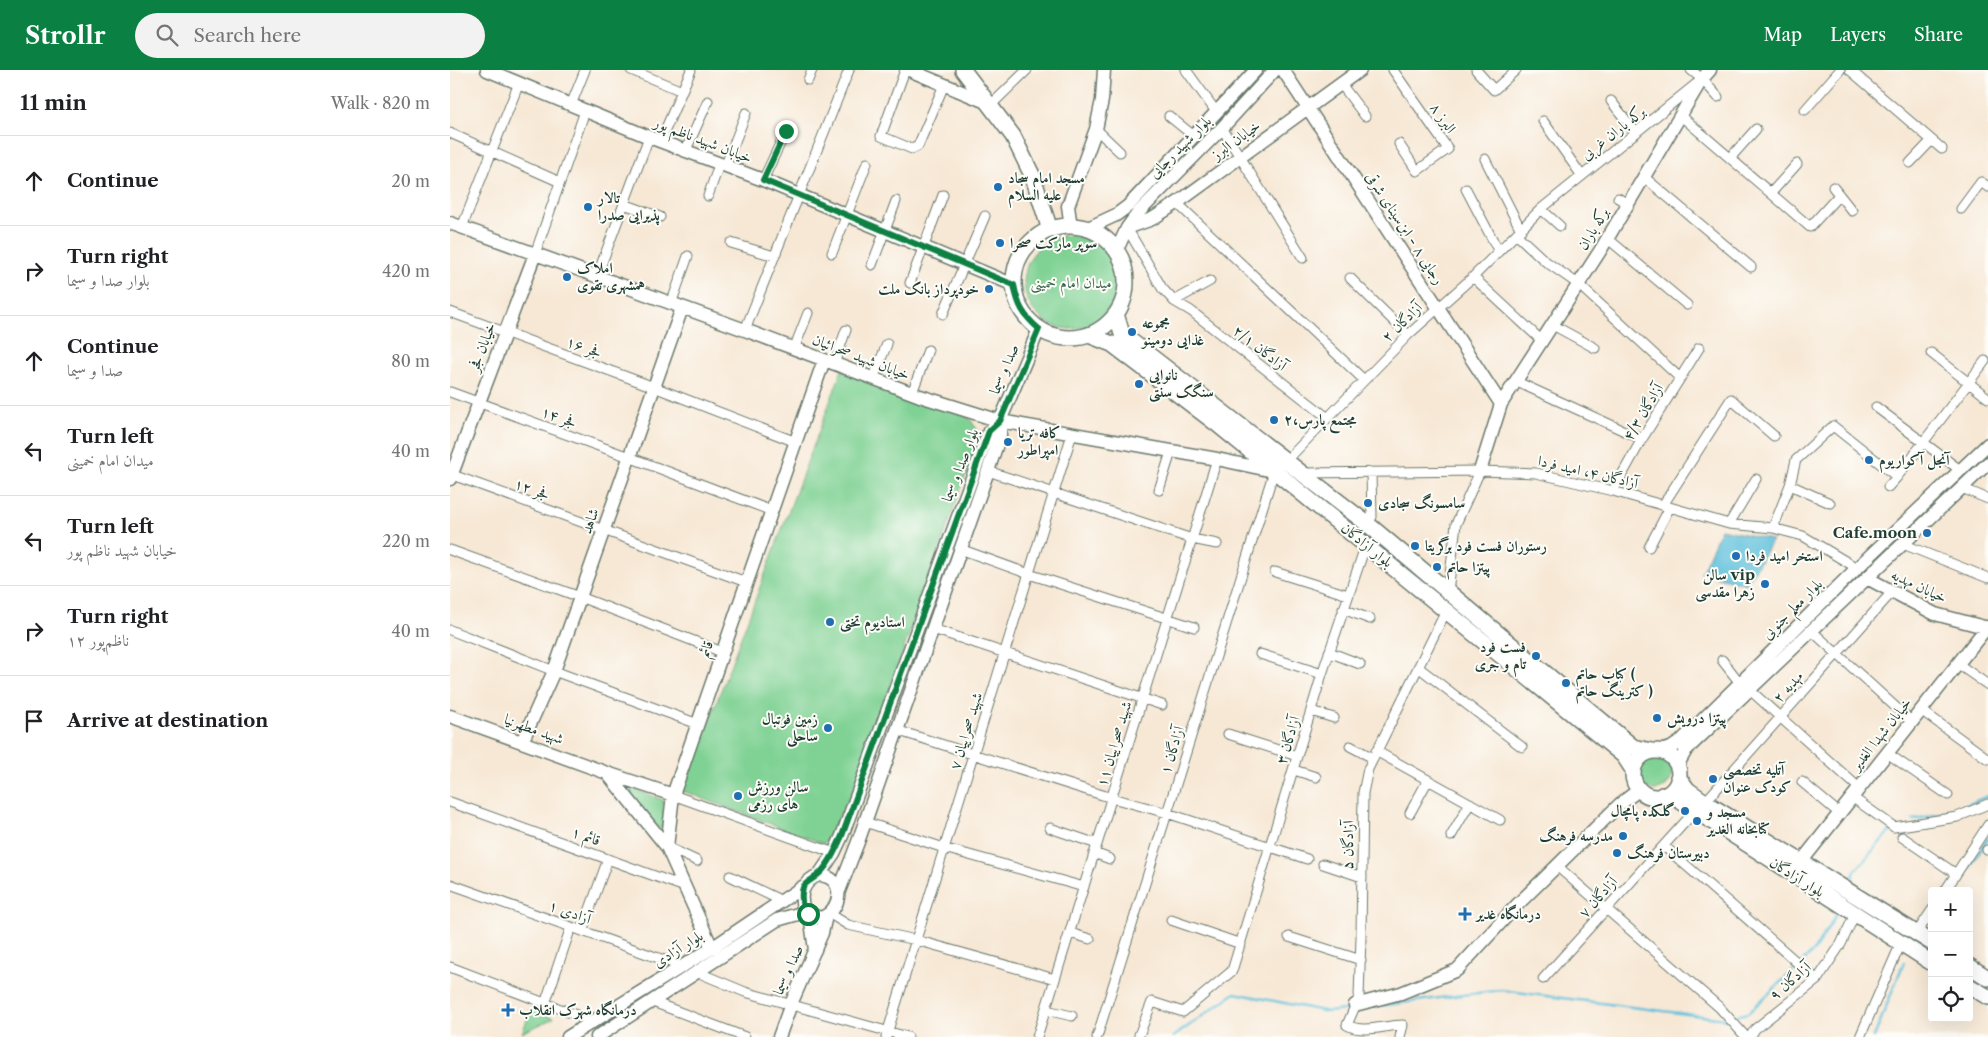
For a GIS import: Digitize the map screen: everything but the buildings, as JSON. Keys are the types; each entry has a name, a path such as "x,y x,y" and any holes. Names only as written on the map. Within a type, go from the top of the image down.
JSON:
{"main road":[{"path":"963,70 1013,136 1033,177 1050,230"},
{"path":"1078,228 1097,234 1108,241 1116,252 1123,266 1126,283 1123,299 1116,314 1104,326 1089,335 1072,338 1055,336 1039,329 1026,317 1017,302 1014,285 1016,268 1023,252 1034,239 1050,230 1078,228"},
{"name":"بلوار آزادگان","path":"1116,314 1122,334 1226,424 1274,471 1624,756 1633,770"},
{"name":"بلوار آزادگان","path":"1089,335 1112,344 1226,424 1287,460 1633,747 1655,751"},
{"path":"1396,569 1406,557"},
{"path":"1655,751 1672,758 1678,771 1671,790 1662,795 1650,796 1635,783 1633,770 1640,757 1655,751"},
{"name":"بلوار آزادگان","path":"1678,771 1700,807 1855,914 1928,960"},
{"name":"بلوار آزادگان","path":"1662,795 1700,807 1801,862 1928,941"},
{"path":"1973,969 1988,978"},
{"path":"1973,988 1988,997"}],"street":[{"name":"خیابان شهید ناظم پور","path":"488,70 655,140 763,180 846,217 1014,285"},
{"path":"571,105 585,70"},
{"path":"631,70 682,91"},
{"path":"598,276 624,204 691,70"},
{"path":"808,80 812,70"},
{"path":"745,330 849,70"},
{"path":"905,70 881,136 912,149 918,146 944,85"},
{"path":"909,70 988,104 1024,71"},
{"path":"1078,228 1068,206 1096,129 1102,100 1104,70"},
{"path":"1186,70 1217,113"},
{"name":"بلوار شهید رجایی","path":"1078,228 1116,215 1128,206 1256,70"},
{"name":"بلوار شهید رجایی","path":"1116,252 1127,228 1138,213 1222,128 1275,70"},
{"name":"رجایی ۸ - ابن‌سینای شرقی","path":"1283,70 1501,404"},
{"name":"البرز ۸","path":"1393,70 1448,149 1417,171 1399,144"},
{"path":"1476,70 1494,90 1516,70"},
{"path":"1691,70 1706,74 1718,97"},
{"path":"1805,110 1840,70"},
{"path":"1850,70 1942,149"},
{"name":"خیابان البرز","path":"1127,228 1152,220 1177,203 1341,84 1356,71"},
{"name":"برکه باران","path":"1480,471 1501,404 1607,238 1623,201 1644,177 1706,74"},
{"name":"برکه باران غربی","path":"1541,209 1706,74"},
{"path":"456,225 492,152 520,84"},
{"path":"1341,84 1365,116"},
{"path":"685,152 708,101"},
{"path":"1611,101 1636,133"},
{"path":"535,254 585,111"},
{"path":"708,196 746,113"},
{"path":"1169,116 1194,137"},
{"path":"1680,116 1810,227 1839,195"},
{"path":"1543,121 1582,176"},
{"path":"1222,128 1303,258"},
{"path":"1096,129 1120,152"},
{"path":"1730,158 1756,129"},
{"path":"763,180 786,131"},
{"path":"450,133 560,182"},
{"path":"1910,163 1931,141"},
{"path":"1485,160 1519,232 1546,261 1578,284 1680,378"},
{"path":"832,253 867,163"},
{"path":"1771,193 1797,164"},
{"path":"1644,177 1751,267"},
{"path":"1961,209 1981,182 1988,188"},
{"path":"1833,187 1852,210"},
{"path":"1466,190 1498,250"},
{"path":"910,283 943,195"},
{"path":"872,265 896,201"},
{"path":"1177,203 1364,380"},
{"path":"624,204 660,218"},
{"path":"1541,209 1560,226"},
{"name":"آزادگان ۲","path":"1287,460 1408,334 1473,277 1541,209"},
{"path":"943,314 985,216"},
{"name":"خیابان شهید صحرائیان","path":"456,225 912,393 1000,421 1217,459 1274,471"},
{"name":"آزادگان ۲/۱","path":"1127,228 1162,288 1174,301 1191,311 1328,418"},
{"path":"1607,238 1687,305"},
{"path":"731,243 774,256"},
{"name":"خیابان فجر","path":"451,476 535,254"},
{"path":"676,306 688,256"},
{"path":"1473,277 1541,340"},
{"path":"1350,278 1408,334"},
{"path":"1174,301 1210,281"},
{"name":"شاهد","path":"522,742 554,671 604,530 654,387 676,306"},
{"name":"فجر ۱۶","path":"450,312 654,387 796,442"},
{"path":"794,349 808,313"},
{"path":"1552,324 1595,348"},
{"name":"صدا و سیما","path":"1000,421 1039,329"},
{"path":"829,362 846,330"},
{"path":"874,379 887,344"},
{"name":"آزادگان ۴/۳","path":"1613,491 1642,439 1699,348"},
{"path":"912,393 928,350"},
{"path":"1931,352 1988,398"},
{"path":"1888,487 1985,361"},
{"name":"قائم","path":"667,847 673,794 796,442 829,362"},
{"path":"1515,381 1642,439"},
{"name":"فجر ۱۴","path":"450,392 630,456 772,511"},
{"path":"1649,547 1667,506 1731,399 1774,436"},
{"path":"1876,407 1924,441 1960,470"},
{"name":"بلوار صدا و سیما","path":"839,890 865,822 988,471 1000,435 1000,421"},
{"name":"بلوار صدا و سیما","path":"819,875 833,855 842,836 989,431 1000,421"},
{"path":"1773,528 1790,485 1796,460 1833,426 1897,477"},
{"name":"شهید صحراییان ۷","path":"887,1034 1072,434"},
{"name":"بلوار معلم جنوبی","path":"1678,771 1686,750 1746,687 1781,642 1856,568 1988,444"},
{"path":"1159,490 1171,452"},
{"name":"شهید صحراییان ۱۱","path":"1037,1037 1217,459"},
{"name":"بلوار معلم جنوبی","path":"1655,751 1671,748 1680,742 1791,652 1988,463"},
{"path":"988,471 1192,538 1217,544"},
{"name":"آزادگان ۱","path":"1097,1037 1274,471"},
{"path":"1448,592 1456,524 1480,471"},
{"name":"آزادگان ۴، امید فردا","path":"1303,473 1480,471 1536,473 1613,491 1728,524 1773,528 1804,536 1856,568"},
{"path":"1371,472 1372,517"},
{"name":"فجر ۱۲","path":"451,476 746,582"},
{"path":"1728,524 1756,479"},
{"path":"1790,485 1830,503"},
{"path":"1962,488 1988,499"},
{"name":"آزادگان ۳","path":"1139,1036 1152,1002 1183,1012 1232,971 1322,674 1366,544"},
{"path":"1903,544 1987,577"},
{"path":"960,549 1029,574 1194,627"},
{"path":"450,550 580,597 722,652"},
{"path":"1275,572 1348,595"},
{"name":"خیابان مهدیه","path":"1867,578 1936,614 1987,627"},
{"name":"مهدیه ۲","path":"1700,807 1892,592"},
{"path":"1343,609 1370,619"},
{"name":"آزادگان ۵","path":"1400,1037 1403,1025 1353,1029 1347,1025 1359,997 1363,793 1368,769 1446,611"},
{"name":"خیابان شهدا الغدیر","path":"1801,862 1987,627"},
{"path":"450,630 698,724"},
{"path":"933,630 1162,704"},
{"path":"1812,631 1912,722"},
{"path":"1781,642 1791,652"},
{"path":"1329,652 1360,664"},
{"path":"1260,654 1322,674"},
{"path":"1722,660 1746,687 1781,716 1855,793 1894,827 1956,816 1988,804"},
{"path":"1958,664 1988,685"},
{"path":"1418,668 1522,747"},
{"path":"1921,710 1988,759"},
{"path":"1311,712 1334,718"},
{"name":"شهید مطهرنیا","path":"450,716 607,773 673,794"},
{"path":"896,730 1112,798 1167,813 1307,859"},
{"path":"1228,734 1297,756"},
{"path":"1350,746 1375,754 1428,780 1500,820"},
{"path":"1887,753 1948,795"},
{"path":"1294,770 1316,777"},
{"path":"607,773 667,847 712,948"},
{"path":"1410,813 1428,780"},
{"path":"1802,782 1839,813"},
{"path":"1355,1006 1401,994 1457,970 1516,906 1558,867 1620,804 1640,789"},
{"path":"673,794 833,855 832,865 834,868 843,872 848,869"},
{"name":"قائم ۱","path":"450,802 685,887"},
{"path":"1452,836 1470,803"},
{"name":"آزادگان ۷","path":"1542,979 1700,807"},
{"path":"865,822 944,848 1084,887"},
{"path":"1948,887 1988,825"},
{"path":"1050,828 1096,849 1110,859"},
{"path":"1902,837 1956,874"},
{"path":"1664,846 1817,980"},
{"path":"667,847 696,861"},
{"path":"582,931 608,859"},
{"path":"1323,864 1362,877"},
{"path":"1558,867 1719,1007 1746,1037"},
{"path":"815,950 801,897 804,886 813,877 819,875 830,877 839,890 836,903 828,915"},
{"path":"730,876 780,900"},
{"name":"آزادی ۱","path":"450,884 681,966"},
{"name":"بلوار آزادی","path":"568,1037 712,948 780,900 804,886"},
{"path":"807,914 816,917 828,915 848,925 916,940 1055,979"},
{"name":"بلوار آزادی","path":"597,1037 777,920 807,914"},
{"name":"آزادگان ۹","path":"1750,1037 1755,1029 1817,980 1841,944 1855,914"},
{"name":"صدا و سیما","path":"779,1037 828,915"},
{"path":"1916,934 1928,916"},
{"path":"1171,920 1241,944"},
{"path":"545,1004 572,928"},
{"path":"1070,934 1090,939"},
{"path":"1290,937 1361,960"},
{"path":"1863,1035 1901,943"},
{"path":"453,968 592,1021"},
{"path":"697,972 746,992 887,1034 908,1037"},
{"path":"653,1002 745,1037"},
{"path":"1046,1010 1072,1016"},
{"path":"1755,1029 1760,1037"}],"green space":[{"name":"میدان امام خمینی","path":"1071,235 1089,239 1104,249 1114,264 1118,282 1114,300 1104,315 1089,325 1071,329 1053,325 1038,315 1028,300 1024,282 1028,264 1038,249 1053,239"},
{"name":"استادیوم تختی","path":"842,370 957,412 969,418 979,432 974,452 853,791 824,844 683,791"},
{"path":"1655,756 1667,761 1672,773 1667,785 1655,790 1643,785 1638,773 1643,761"},
{"path":"631,788 663,800 664,828 658,828 628,791"},
{"path":"531,1009 554,1018 522,1033"}],"water":[{"name":"استخر امید فردا","path":"1721,529 1772,540 1747,584 1701,573"}],"waterway":[{"path":"1913,820 1955,810 1988,796"},
{"path":"1850,884 1855,871 1888,833 1895,830"},
{"path":"1957,887 1988,838"},
{"path":"1731,1017 1748,1013 1814,951 1839,910"},
{"path":"1874,1037 1904,962"},
{"path":"1371,1007 1501,990 1725,1019"},
{"path":"1173,1037 1235,993 1328,1012 1351,1009"}],"place":[{"name":"مسجد امام سجاد علیه السلام","path":"998,187"},
{"name":"تالار پذیرایی صدرا","path":"588,207"},
{"name":"سوپر مارکت صحرا","path":"1000,243"},
{"name":"املاک همشهری تقوی","path":"567,277"},
{"name":"خودپرداز بانک ملت","path":"989,289"},
{"name":"مجموعه غذایى دومینو","path":"1132,332"},
{"name":"نانوایی سنگک سنتی","path":"1139,384"},
{"name":"۲،مجتمع پارس","path":"1274,420"},
{"name":"کافه تریا امپراطور","path":"1008,442"},
{"name":"آنجل آکواریوم","path":"1869,460"},
{"name":"سامسونگ سجادی","path":"1368,503"},
{"name":"Cafe.moon","path":"1927,533"},
{"name":"رستوران فست فود برگریتا","path":"1415,546"},
{"name":"استخر امید فردا","path":"1736,556"},
{"name":"پیتزا حاتم","path":"1437,567"},
{"name":"سالن vip زهرا مقدسی","path":"1765,584"},
{"name":"استادیوم تختی","path":"830,622"},
{"name":"فست فود تام و جرى","path":"1536,656"},
{"name":"کباب حاتم ( کترینگ حاتم )","path":"1566,683"},
{"name":"پیتزا درویش","path":"1657,718"},
{"name":"زمین فوتبال ساحلی","path":"828,728"},
{"name":"آتلیه تخصصی کودک عنوان","path":"1713,779"},
{"name":"سالن ورزش های رزمی","path":"738,796"},
{"name":"گلکده پامچال","path":"1685,811"},
{"name":"مسجد و کتابخانه الغدیر","path":"1697,821"},
{"name":"مدرسه فرهنگ","path":"1623,836"},
{"name":"دبیرستان فرهنگ","path":"1617,853"},
{"name":"درمانگاه غدیر","path":"1465,914"},
{"name":"درمانگاه شهرک انقلاب","path":"508,1010"}],"route":[{"path":"786,131 763,180 846,217 1014,285 1017,302 1026,317 1039,329 1000,421 989,431 842,836 834,853 819,875 807,882 802,891 802,904 805,912 808,914"}]}
